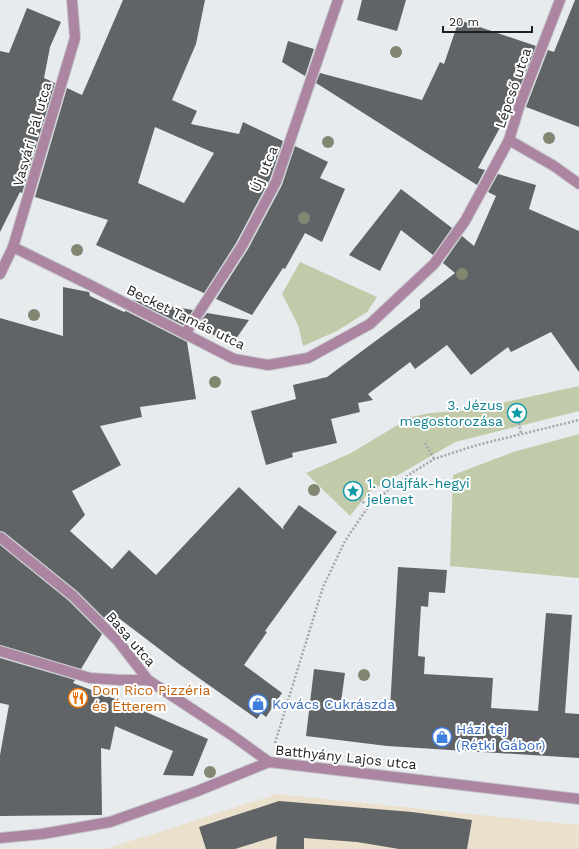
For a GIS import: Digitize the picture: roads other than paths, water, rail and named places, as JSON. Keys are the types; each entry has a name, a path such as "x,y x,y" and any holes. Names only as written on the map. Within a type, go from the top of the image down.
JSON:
{"street":[{"name":"Vasvári Pál utca","path":"0,274 13,247 75,38 72,0"},
{"name":"Új utca","path":"185,334 242,246 276,182 338,0"},
{"name":"Lépcső utca","path":"509,140 520,104 560,0"},
{"name":"Becket Tamás utca","path":"13,247 234,359 268,365 308,358 370,324 434,264 465,222 509,140"},
{"path":"509,140 554,166 579,184"},
{"name":"Basa utca","path":"0,538 73,596 118,641 148,680 233,736 269,762"},
{"path":"0,651 90,678 148,680"},
{"name":"Batthyány Lajos utca","path":"0,838 42,834 110,822 195,792 269,762 579,799"}],"place":[{"name":"3. Jézus megostorozása","path":"517,413"},
{"name":"1. Olajfák-hegyi jelenet","path":"353,491"},
{"name":"Don Rico Pizzéria és Étterem","path":"78,698"},
{"name":"Kovács Cukrászda","path":"258,704"},
{"name":"Házi tej (Rétki Gábor)","path":"442,737"}]}
